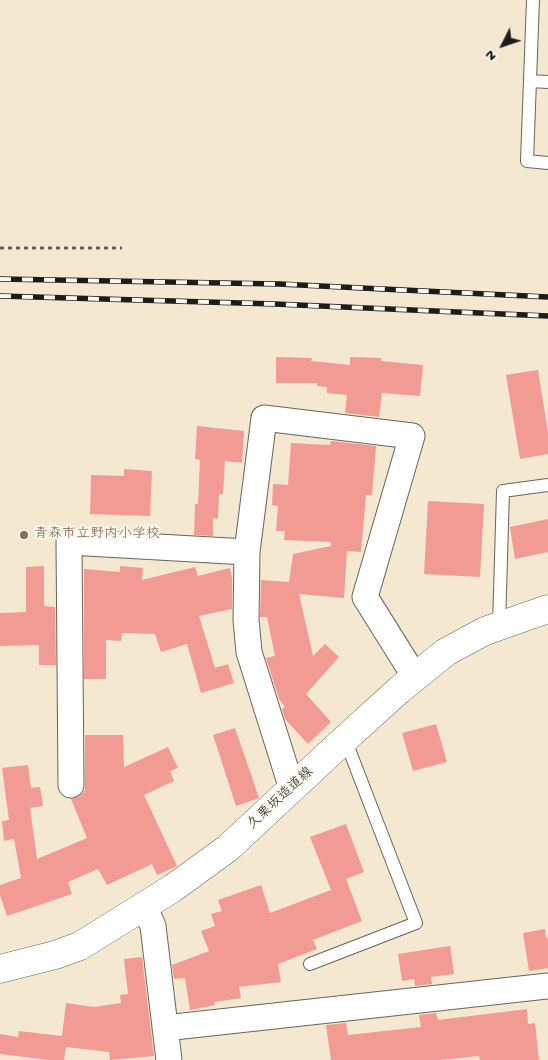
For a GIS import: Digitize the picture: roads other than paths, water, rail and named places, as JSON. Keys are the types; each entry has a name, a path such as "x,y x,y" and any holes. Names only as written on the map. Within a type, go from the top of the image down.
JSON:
{"main road":[{"name":"久栗坂造道線","path":"0,969 55,956 80,946 173,888 228,848 345,739 446,652 485,630 548,609"}],"street":[{"path":"292,789 249,652 246,620 247,552 264,418 412,436 365,597 415,677"},
{"path":"71,784 69,542 247,552"},
{"path":"144,906 153,926 169,1060"},
{"path":"165,1028 548,986"}],"lane":[{"path":"533,0 527,161 548,163"},
{"path":"530,81 548,82"},
{"path":"499,626 503,491 548,486"},
{"path":"310,964 416,923 345,739"}],"railway":[{"path":"0,279 279,284 548,297"},
{"path":"0,296 275,304 548,316"}],"place":[{"name":"青森市立野内小学校","path":"24,535"}]}
